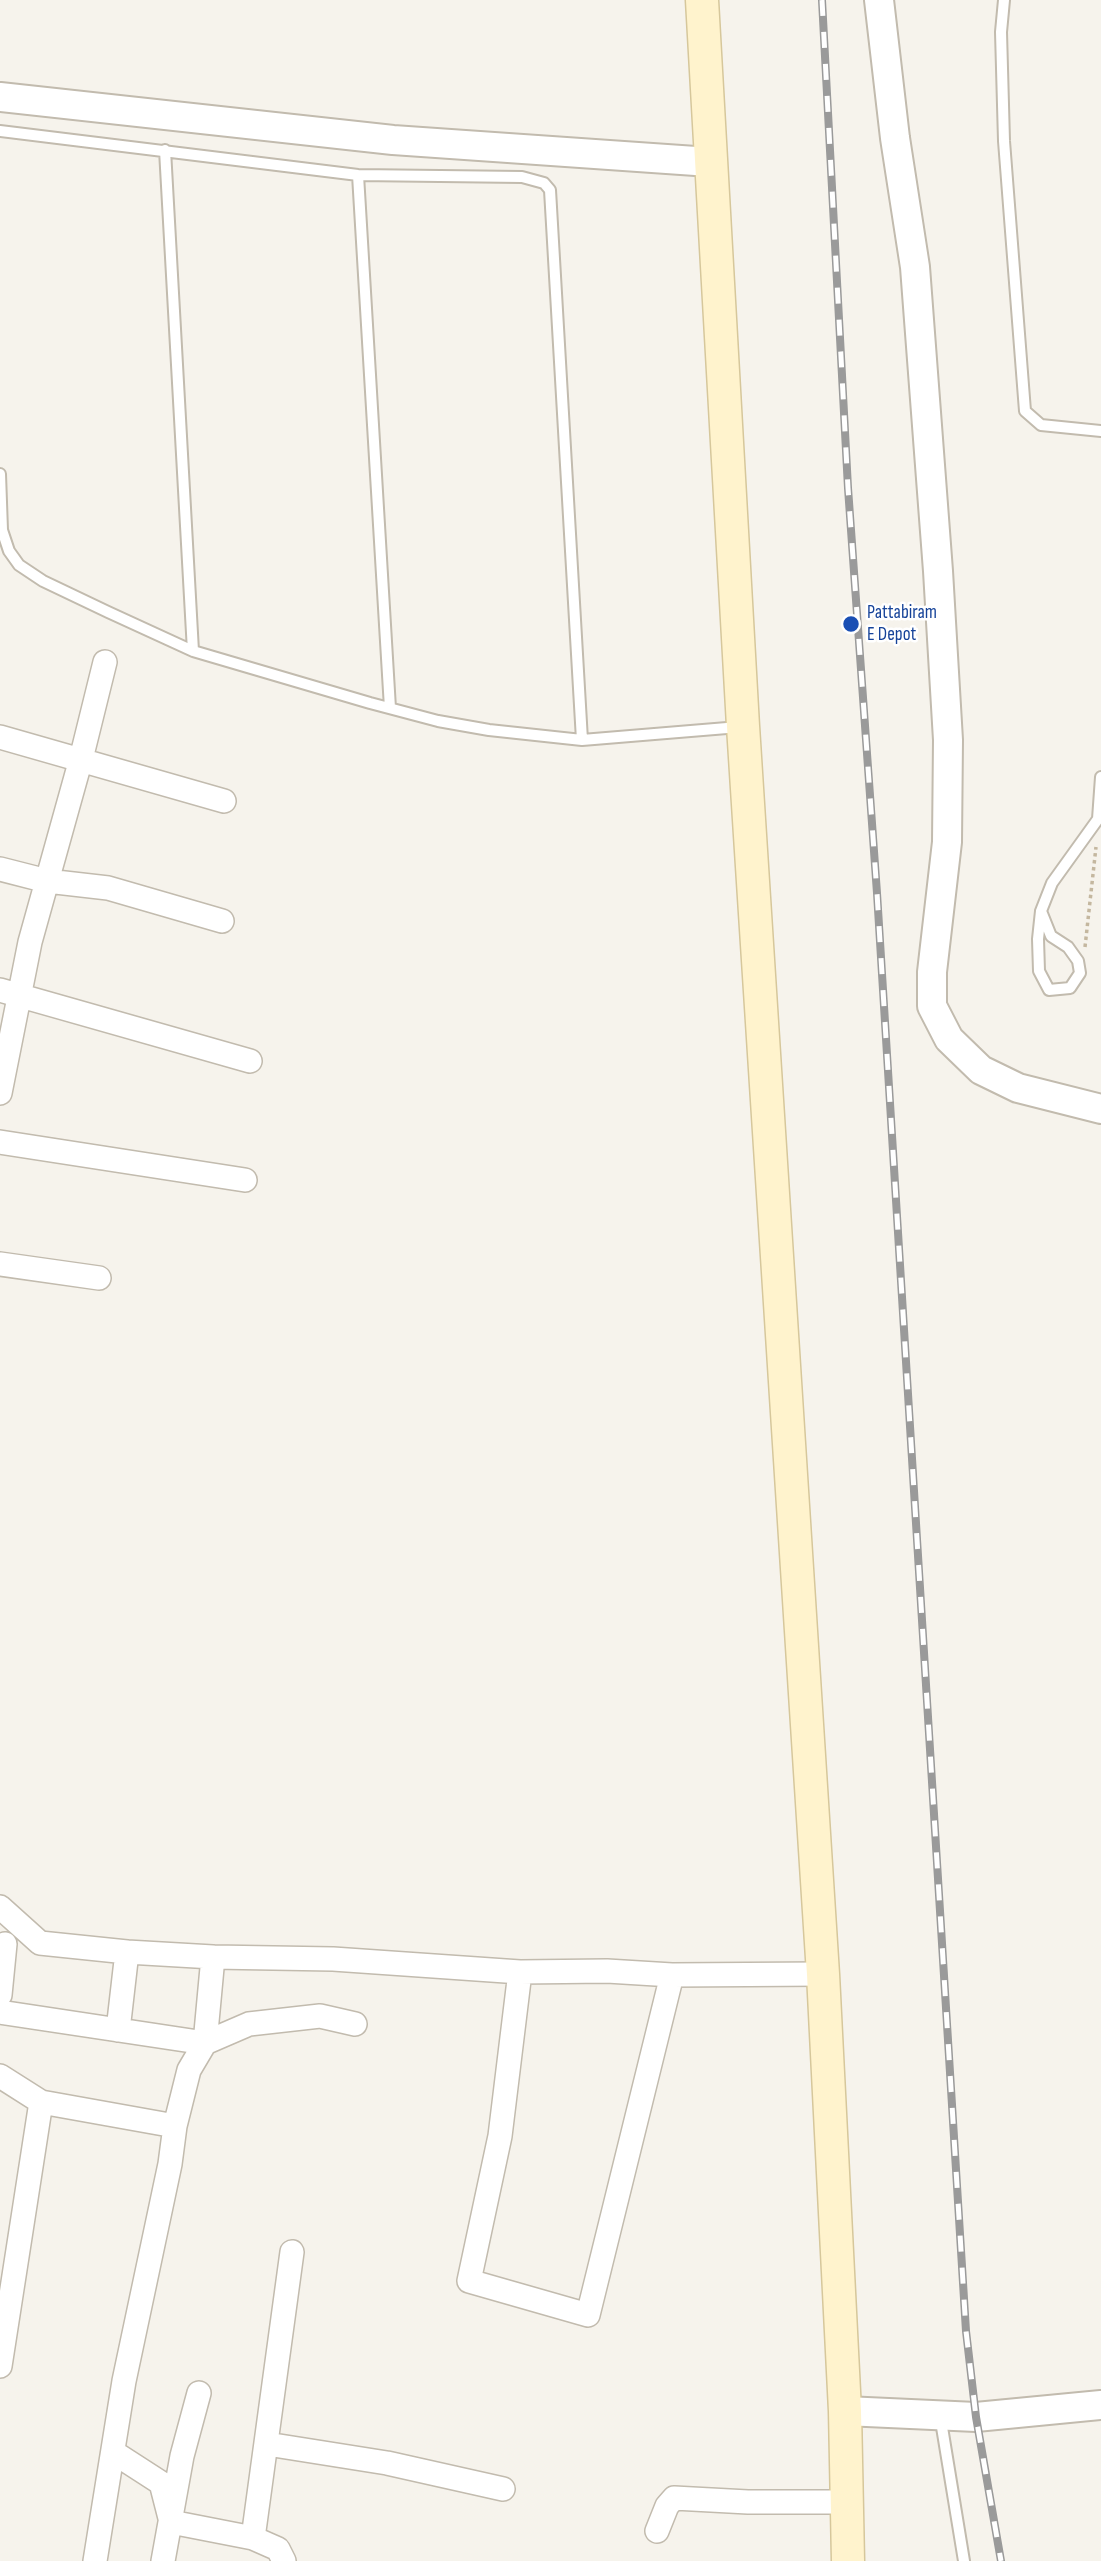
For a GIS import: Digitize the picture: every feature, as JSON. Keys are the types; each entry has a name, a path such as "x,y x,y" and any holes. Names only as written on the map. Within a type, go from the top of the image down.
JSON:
{"main road":[{"path":"702,0 743,726 823,1974 845,2412 848,2561"}],"street":[{"path":"879,0 895,138 915,267 938,571 947,740 947,842 932,972 932,1006 950,1039 981,1070 1017,1088 1101,1109"},
{"path":"0,97 393,140 710,162"},
{"path":"0,1093 10,992 30,942 105,662"},
{"path":"0,737 224,801"},
{"path":"0,869 47,881 108,888 222,921"},
{"path":"10,992 250,1061"},
{"path":"0,1142 245,1180"},
{"path":"0,1264 99,1278"},
{"path":"0,1907 40,1943"},
{"path":"0,1995 2,1945 40,1943 127,1952 333,1959 520,1972 823,1974"},
{"path":"118,2030 127,1952"},
{"path":"96,2561 124,2381 170,2164 175,2126 189,2070 205,2043 213,1957"},
{"path":"520,1972 500,2136 469,2281 588,2315 672,1975"},
{"path":"0,2012 205,2043 248,2024 286,2019 320,2016 355,2024"},
{"path":"0,2076 41,2102 175,2126"},
{"path":"0,2366 41,2102"},
{"path":"253,2538 292,2252"},
{"path":"163,2561 182,2456 199,2393"},
{"path":"845,2412 975,2417 1101,2405"},
{"path":"267,2444 387,2463 503,2489"},
{"path":"113,2452 161,2483 171,2522"},
{"path":"657,2531 667,2506 674,2498 748,2502 847,2502"},
{"path":"171,2522 253,2538 278,2549 284,2561"}],"lane":[{"path":"1004,0 1001,32 1004,141 1025,411 1041,425 1101,430"},
{"path":"0,131 358,175 522,177 537,180 550,190 582,740"},
{"path":"166,150 193,650"},
{"path":"358,175 390,708"},
{"path":"0,474 2,530 9,551 19,565 54,586 193,650 438,721 489,730 582,740 743,726"},
{"path":"1041,911 1051,936 1074,953 1080,973 1070,988 1049,990 1039,971 1041,911 1052,883 1098,818 1101,777"},
{"path":"939,2414 964,2561"}],"path":[{"path":"1080,973 1084,959 1098,818"}],"railway":[{"path":"822,0 848,488 877,893 966,2331 976,2417 1001,2561"}],"place":[{"name":"Pattabiram E Depot","path":"851,624"}]}
